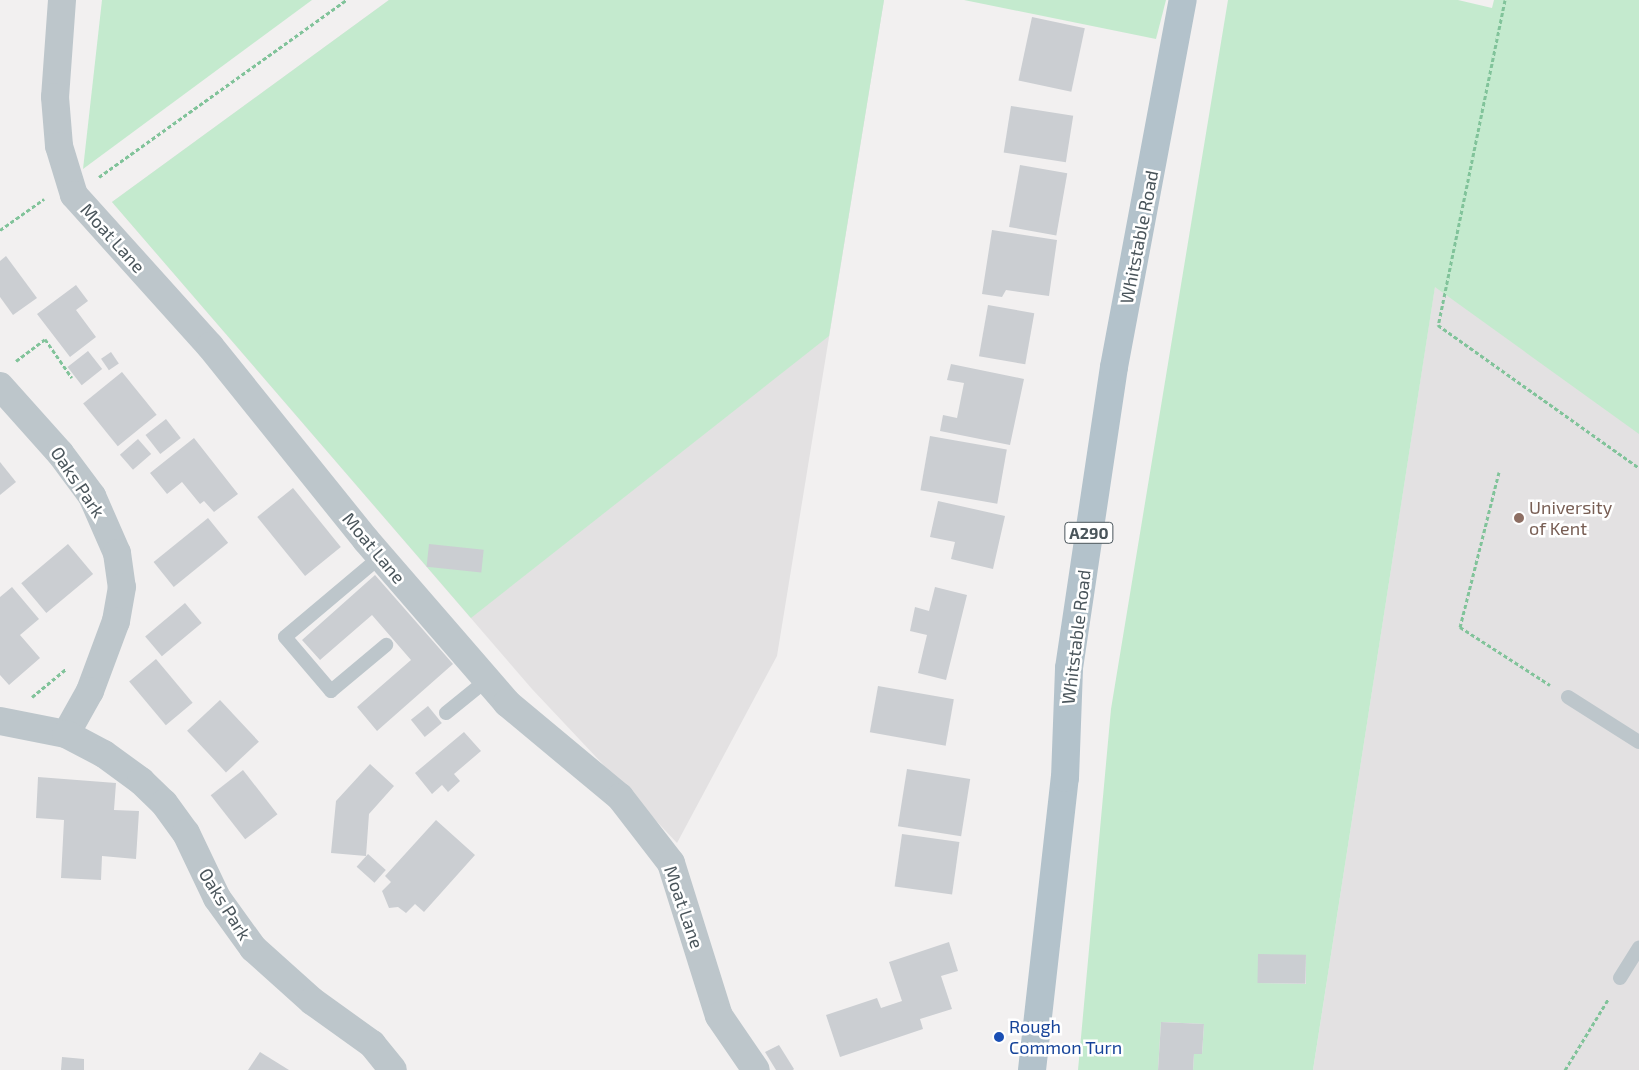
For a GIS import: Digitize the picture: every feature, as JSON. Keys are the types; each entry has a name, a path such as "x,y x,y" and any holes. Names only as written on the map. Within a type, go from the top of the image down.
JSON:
{"main road":[{"name":"Whitstable Road","path":"1032,1070 1065,778 1069,668 1114,368 1183,0"}],"street":[{"name":"Moat Lane","path":"62,0 56,107 59,146 74,195 210,346 380,557 507,703 620,797 672,863 719,1016 756,1070"},
{"name":"Oaks Park","path":"0,386 60,453 92,496 117,553 122,587 116,621 90,691 66,734"},
{"name":"Oaks Park","path":"1,721 66,734 104,754 164,802 186,832 217,898 253,948 312,1001 372,1044 393,1070"}],"lane":[{"path":"380,557 285,638 331,691 386,645"},
{"path":"446,713 488,679"},
{"path":"1568,697 1639,742"},
{"path":"1620,978 1639,948"}],"path":[{"path":"0,230 55,190 74,195 346,0"},
{"path":"1505,0 1438,325 1639,468"},
{"path":"15,362 45,339 72,378"},
{"path":"1499,472 1460,627 1568,697"},
{"path":"1,721 69,666"},
{"path":"1565,1070 1620,978"}],"shaded area":[{"path":"389,0 884,0 777,656 677,843 532,689 112,202"},
{"name":"University of Kent","path":"1639,0 1639,1070 1313,1070 1435,286"}],"green space":[{"path":"102,0 312,0 83,169"},
{"path":"389,0 884,0 829,336 471,618 112,202"},
{"path":"964,0 1166,0 1156,39"},
{"path":"1228,0 1458,0 1492,8 1494,0 1639,0 1639,434 1435,287 1313,1070 1193,1070 1194,1054 1202,1054 1204,1024 1161,1022 1158,1070 1078,1070 1111,709","holes":["1258,955 1306,955 1306,984 1258,983"]}],"building":[{"path":"1032,17 1085,28 1071,92 1018,81"},
{"path":"1011,106 1073,116 1066,162 1004,152"},
{"path":"1020,165 1067,173 1056,235 1009,227"},
{"path":"992,230 1057,240 1049,296 1006,290 1002,297 982,294"},
{"path":"6,256 37,298 13,315 0,297 0,261"},
{"path":"76,285 88,301 76,310 96,337 70,357 37,314"},
{"path":"988,305 1034,313 1025,364 979,356"},
{"path":"88,351 102,369 82,385 68,367"},
{"path":"111,352 119,364 109,370 101,359"},
{"path":"951,364 1024,379 1010,445 940,431 943,415 957,418 964,383 947,380"},
{"path":"122,372 157,415 118,446 83,403"},
{"path":"166,419 181,438 160,454 146,435"},
{"path":"930,436 1007,450 997,504 920,490"},
{"path":"194,438 238,494 214,512 204,501 200,504 182,482 167,494 150,473"},
{"path":"138,439 151,454 133,470 120,455"},
{"path":"0,462 16,482 0,495"},
{"path":"293,488 341,547 305,576 257,517"},
{"path":"938,501 1005,516 993,569 951,559 955,542 930,537"},
{"path":"208,518 228,543 174,587 154,562"},
{"path":"68,544 93,574 46,613 21,583"},
{"path":"429,544 484,550 481,573 427,567"},
{"path":"375,575 453,664 377,731 357,707 411,660 372,615 320,660 302,640"},
{"path":"12,587 39,619 20,635 40,658 9,685 0,675 0,597"},
{"path":"935,587 967,595 946,680 918,673 927,635 910,631 915,607 929,611"},
{"path":"185,603 202,623 162,656 145,636"},
{"path":"156,659 193,703 166,725 129,681"},
{"path":"878,686 954,699 946,746 870,732"},
{"path":"220,700 259,742 226,772 187,731"},
{"path":"428,706 442,723 425,737 411,720"},
{"path":"464,732 481,751 454,774 460,781 448,792 442,785 432,794 415,773"},
{"path":"370,764 394,786 369,814 366,856 331,853 336,801"},
{"path":"907,769 970,779 961,836 898,826"},
{"path":"243,770 277,814 245,839 211,795"},
{"path":"38,777 116,783 114,810 139,811 136,859 102,856 101,880 61,878 64,820 36,818"},
{"path":"436,820 475,855 424,912 415,904 406,913 398,907 389,908 382,891 391,882 385,876"},
{"path":"902,834 959,842 952,895 895,886"},
{"path":"368,854 386,870 374,883 357,867"},
{"path":"949,942 958,971 941,976 952,1009 920,1019 923,1029 840,1057 826,1015 877,998 881,1008 902,1001 889,962"},
{"path":"1258,954 1306,955 1305,984 1257,983"},
{"path":"1161,1022 1204,1024 1202,1054 1194,1054 1193,1070 1158,1070"},
{"path":"779,1045 793,1070 776,1070 765,1052"},
{"path":"260,1052 289,1070 248,1070"},
{"path":"62,1057 84,1059 84,1070 61,1070"}],"place":[{"name":"University of Kent","path":"1519,518"},
{"name":"Rough Common Turn","path":"999,1037"}]}
